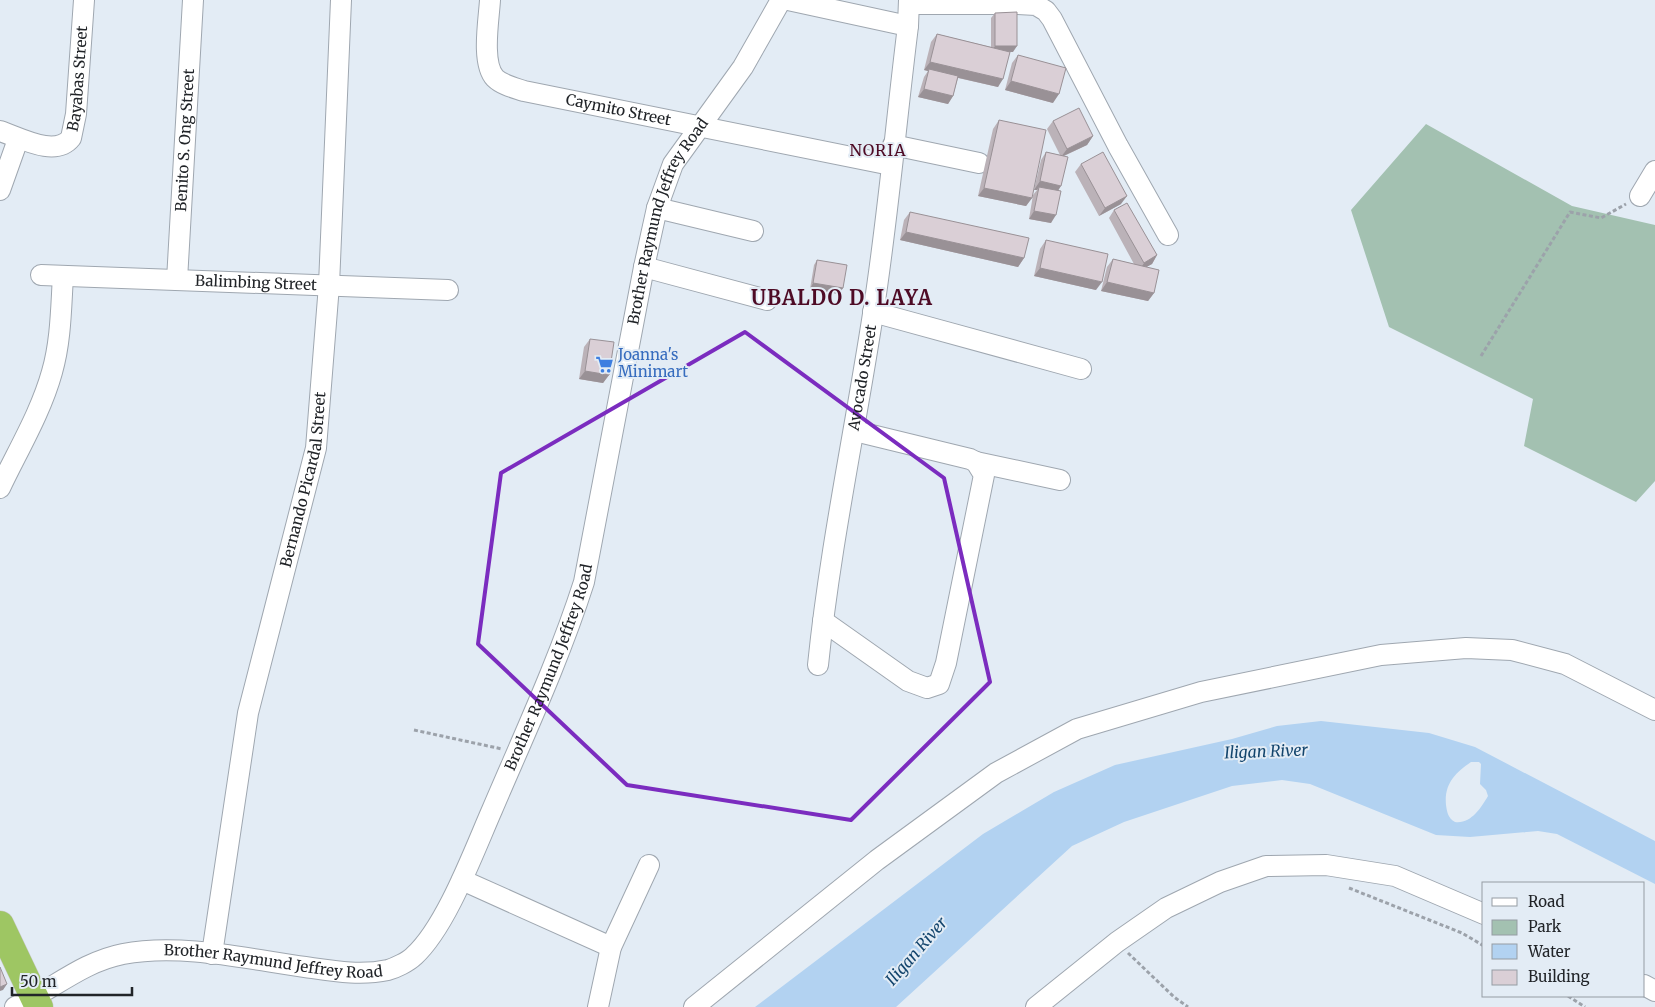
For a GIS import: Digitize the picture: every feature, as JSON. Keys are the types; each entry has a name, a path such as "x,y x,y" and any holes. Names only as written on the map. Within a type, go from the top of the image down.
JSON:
{"highway":[{"path":"0,925 30,1004"}],"street":[{"name":"Bayabas Street","path":"0,131 50,147 59,147 71,138 76,114 84,0"},
{"name":"Benito S. Ong Street","path":"177,280 193,0"},
{"name":"Bernando Picardal Street","path":"212,954 248,713 316,448 329,286 342,0"},
{"name":"Caymito Street","path":"490,0 487,53 495,77 507,85 524,91 698,128 891,165"},
{"name":"Brother Raymund Jeffrey Road","path":"30,1004 82,967 122,954 152,950 212,954 354,973 390,969 413,957 432,933 462,880 569,627 584,582 644,267 657,208 673,164 743,67 781,0"},
{"path":"788,0 908,26"},
{"path":"909,2 1036,5 1046,11 1067,43 1118,146 1168,235"},
{"name":"Avocado Street","path":"818,665 823,621 873,312 908,26 909,2"},
{"path":"0,190 16,145"},
{"path":"893,145 979,163"},
{"path":"1640,196 1655,171"},
{"path":"657,208 753,230"},
{"path":"644,267 767,300"},
{"name":"Balimbing Street","path":"41,275 448,290"},
{"path":"0,488 44,396 52,371 58,344 63,276"},
{"path":"873,312 1081,369"},
{"path":"855,431 976,462 1060,480"},
{"path":"823,621 908,680 927,688 940,684 946,663 984,475 976,462"},
{"path":"694,1007 877,860 996,773 1077,729 1211,690 1381,655 1466,648 1512,650 1565,664 1655,710"},
{"path":"598,1007 611,946 649,865"},
{"path":"1036,1007 1117,942 1166,908 1220,882 1266,866 1326,865 1395,876 1482,913"},
{"path":"462,880 611,946"}],"path":[{"path":"1481,356 1570,212 1601,218 1640,196"},
{"path":"414,730 517,752"},
{"path":"1342,885 1453,930 1482,945"},
{"path":"1117,942 1174,997 1188,1007"},
{"path":"1570,997 1585,1007"}],"highlighted area":[{"path":"745,332 944,478 990,682 851,820 627,785 478,644 501,473"}],"green space":[{"path":"1426,124 1572,206 1655,225 1655,481 1636,502 1524,446 1533,399 1389,327 1351,210"}],"water":[{"name":"Iligan River","path":"1321,721 1429,733 1475,747 1655,841 1655,884 1557,834 1538,831 1470,837 1436,835 1310,784 1282,780 1232,786 1124,822 1072,846 896,1007 755,1007 983,834 1054,792 1115,765 1232,739 1277,726","holes":["1471,762 1479,762 1481,764 1480,784 1486,790 1488,796 1471,818 1455,822 1449,817 1446,808 1449,785 1465,766"]}],"building":[{"path":"1017,12 1017,46 995,46 995,13"},
{"path":"937,34 1010,52 1003,79 930,62"},
{"path":"1018,55 1066,68 1059,94 1011,81"},
{"path":"929,69 958,76 953,96 924,89"},
{"path":"1079,108 1093,136 1067,149 1053,121"},
{"path":"999,120 1046,130 1032,198 984,188"},
{"path":"1046,152 1068,157 1061,186 1040,181"},
{"path":"1103,152 1127,196 1105,208 1081,164"},
{"path":"1039,187 1061,191 1056,215 1034,211"},
{"path":"1127,203 1157,255 1144,263 1114,210"},
{"path":"910,212 1029,238 1024,258 906,232"},
{"path":"1046,240 1108,254 1102,282 1040,268"},
{"path":"1113,259 1159,270 1154,293 1107,282"},
{"path":"817,260 847,265 843,288 813,283"},
{"path":"590,339 614,342 609,375 585,371"},
{"path":"0,967 7,984 0,987"}],"place":[{"name":"Joanna's Minimart","path":"604,364"}],"district":[{"name":"NORIA","path":"878,150"},
{"name":"UBALDO D. LAYA","path":"842,298"}]}
